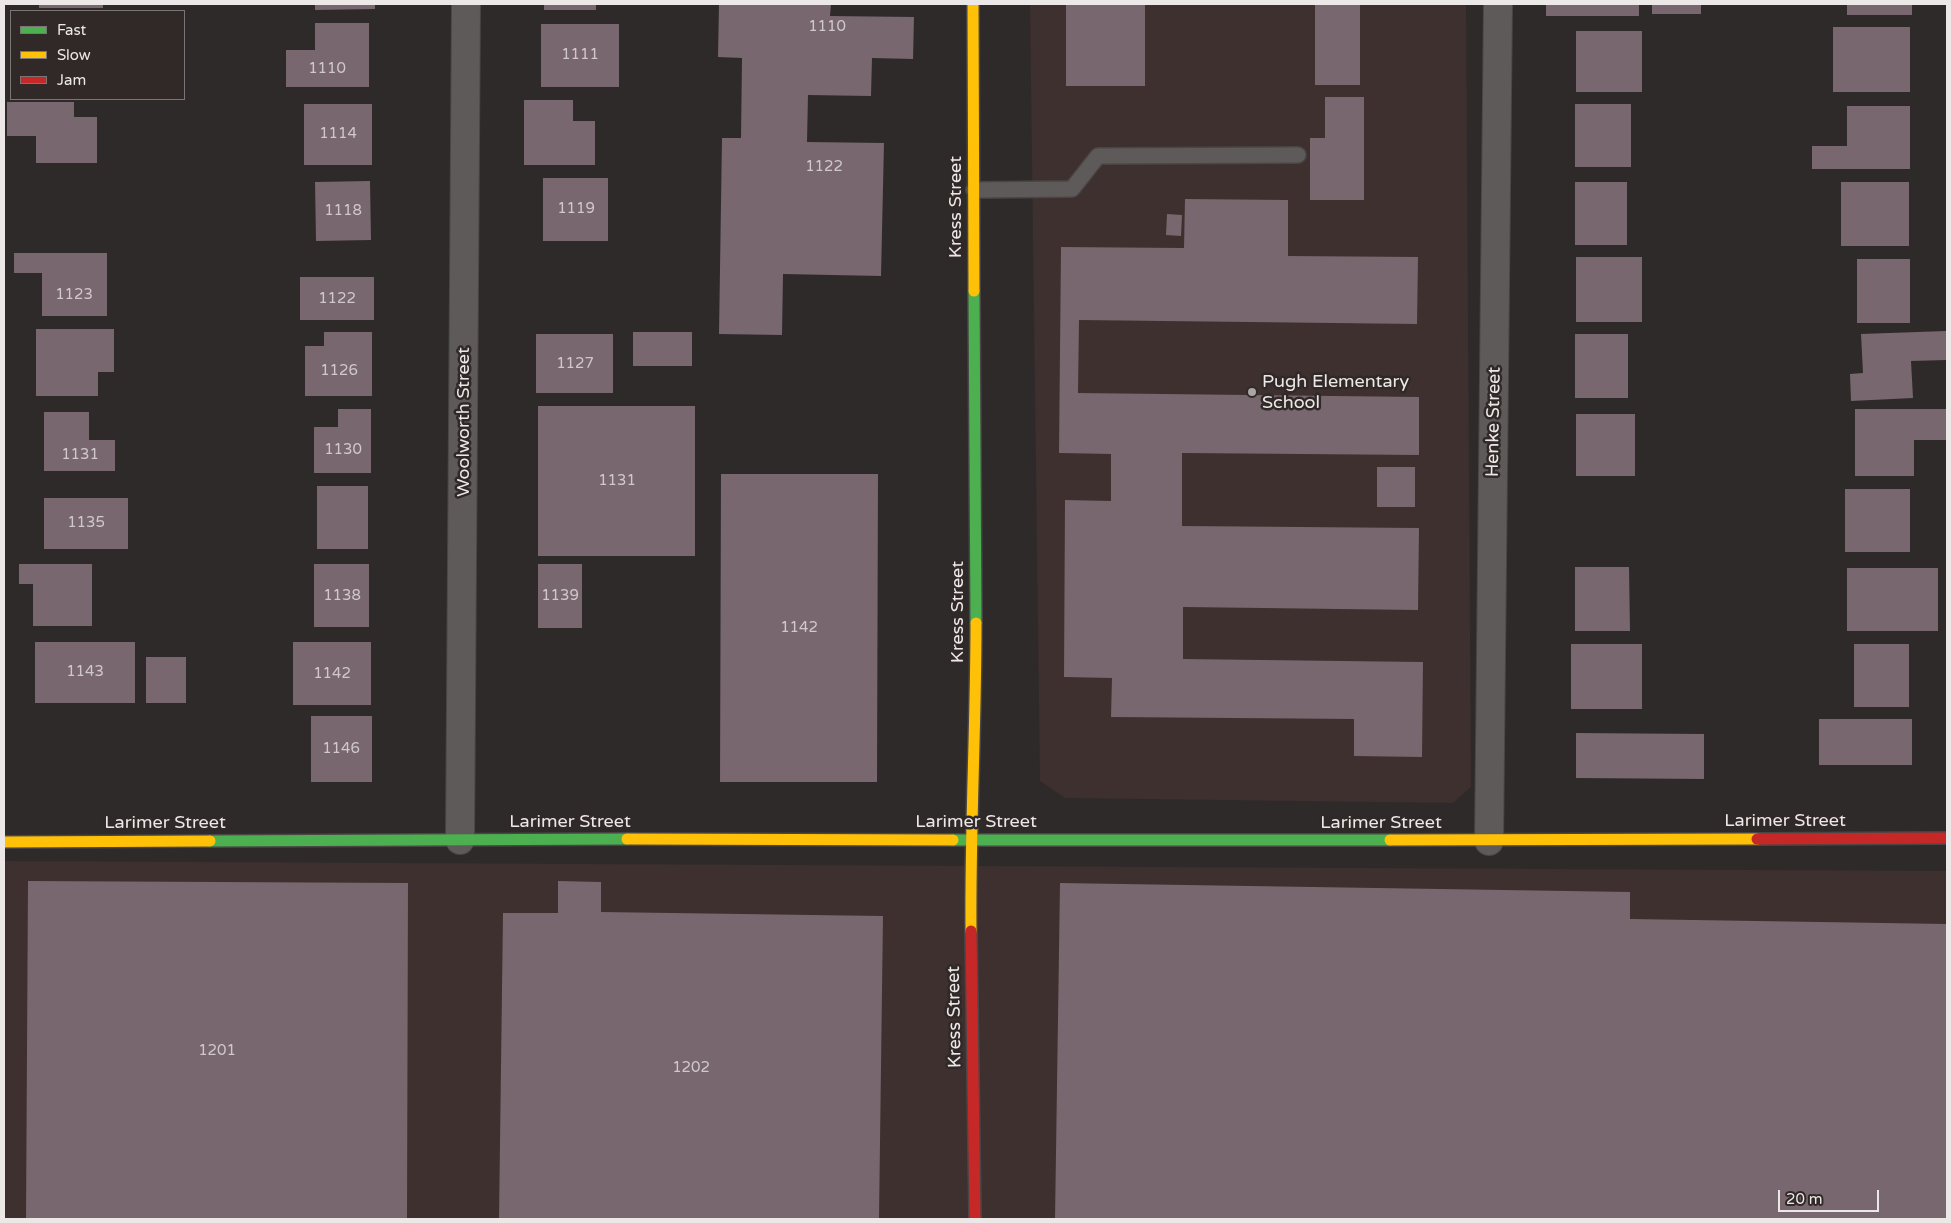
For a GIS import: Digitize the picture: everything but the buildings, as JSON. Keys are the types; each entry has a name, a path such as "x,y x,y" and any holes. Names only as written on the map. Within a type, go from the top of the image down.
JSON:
{"street":[{"name":"Woolworth Street","path":"460,840 466,4"},
{"name":"Kress Street","path":"973,4 976,709 970,839 975,1219"},
{"name":"Henke Street","path":"1490,841 1498,4"},
{"name":"Larimer Street","path":"4,842 412,838 460,840 1490,841 1947,838"}],"lane":[{"path":"974,190 1072,189 1098,156 1298,155"}],"shaded area":[{"name":"Pugh Elementary School","path":"1030,4 1466,4 1471,787 1453,803 1065,798 1040,781"},
{"path":"4,861 1947,871 1947,1219 4,1219"}],"traffic: fast":[{"path":"974,291 976,623"},
{"path":"210,841 627,839"},
{"path":"953,840 1390,840"}],"traffic: slow":[{"path":"973,4 974,291"},
{"path":"971,931 976,623"},
{"path":"627,839 953,840"},
{"path":"1390,840 1757,839"},
{"path":"4,842 210,841"}],"traffic: jam":[{"path":"1757,839 1947,838"},
{"path":"971,931 975,1219"}],"place":[{"name":"Pugh Elementary School","path":"1252,392"}]}
